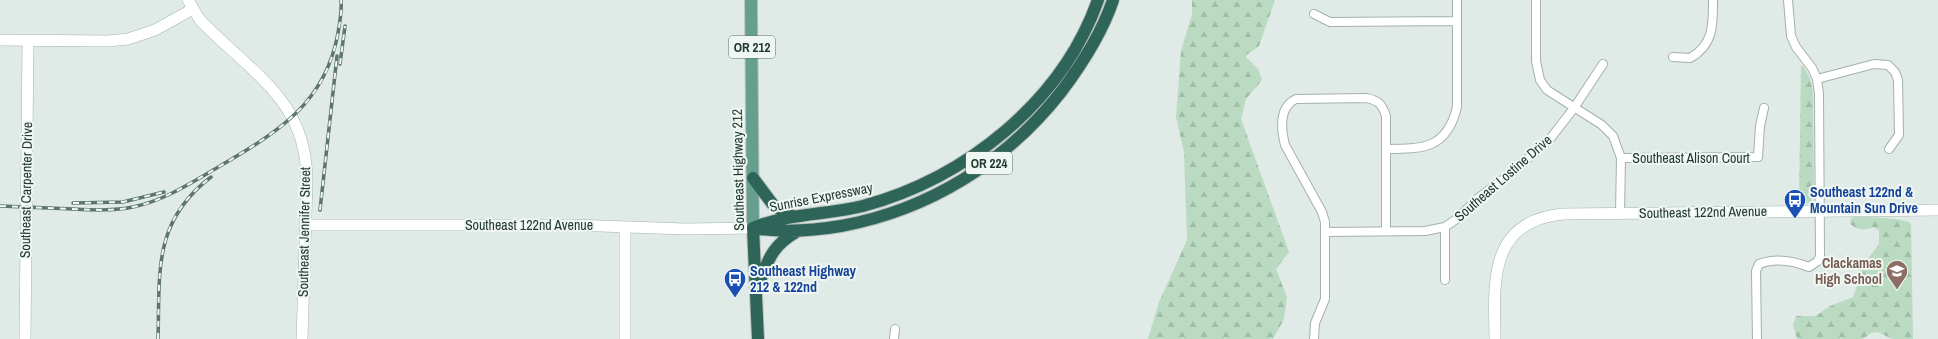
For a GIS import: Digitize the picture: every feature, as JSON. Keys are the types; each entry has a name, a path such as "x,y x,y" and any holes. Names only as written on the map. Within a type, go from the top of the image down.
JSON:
{"highway":[{"name":"Sunrise Expressway","path":"753,228 771,220 837,211 879,201 928,182 963,163 1005,132 1048,87 1063,66 1082,34 1098,0"},
{"name":"Sunrise Expressway","path":"753,228 773,232 796,232 853,224 893,213 934,196 969,177 989,162 1041,117 1077,71 1098,35 1113,0"},
{"path":"753,178 774,206 794,217"},
{"name":"Southeast Highway 212","path":"753,228 758,339"},
{"name":"OR 224","path":"755,293 778,244 796,232"}],"main road":[{"name":"Southeast Highway 212","path":"751,0 753,228"},
{"path":"0,40 104,41 128,39 155,30 190,5"},
{"name":"Southeast Jennifer Street","path":"190,5 209,29 266,82 290,113 302,141 306,164 306,225 302,339"},
{"name":"Southeast Carpenter Drive","path":"25,339 28,40"},
{"name":"Southeast 122nd Avenue","path":"1495,339 1496,271 1504,248 1530,223 1549,216 1620,213 1938,210"},
{"name":"Southeast 122nd Avenue","path":"306,225 572,225 685,229 753,228"},
{"path":"625,227 625,339"}],"street":[{"path":"1386,149 1420,148 1430,145 1439,139 1452,123 1456,106 1457,0"},
{"path":"1536,0 1537,71 1547,90 1602,125 1614,136 1621,158 1620,213"},
{"path":"1673,57 1690,58 1705,46 1712,32 1713,0"},
{"path":"1757,339 1756,271 1759,264 1765,261 1795,261 1809,267 1818,261 1820,256 1819,94 1817,79 1812,68 1796,47 1791,36 1788,0"},
{"path":"1314,14 1330,22 1457,21"},
{"name":"Southeast Lostine Drive","path":"1326,232 1425,231 1445,227 1458,218 1486,191 1540,150 1574,108 1603,64"},
{"path":"1817,79 1874,64 1888,65 1895,72 1898,80 1899,120 1899,135 1889,149"},
{"path":"1314,339 1315,323 1324,299 1326,232 1322,212 1285,145 1283,136 1283,116 1286,106 1296,99 1366,98 1376,100 1382,105 1386,116 1386,231"},
{"name":"Southeast Alison Court","path":"1621,158 1758,157 1760,126 1764,108"},
{"path":"1445,227 1445,280"},
{"path":"894,339 895,329"}],"green space":[{"path":"1192,0 1275,0 1259,46 1245,56 1258,69 1262,80 1246,99 1241,119 1289,252 1276,269 1287,297 1284,319 1273,339 1148,339 1159,302 1187,240 1184,152 1176,117 1181,51 1192,14"},
{"path":"1801,66 1803,66 1810,78 1813,92 1814,195 1811,202 1799,204"},
{"name":"Clackamas High School","path":"1856,216 1896,219 1909,222 1911,225 1913,339 1892,339 1878,332 1871,333 1863,339 1797,339 1793,325 1796,316 1816,316 1830,306 1853,297 1858,283 1860,269 1879,244 1879,230 1873,227 1867,229 1856,228 1850,224 1851,218"}],"railway":[{"path":"0,206 96,210 133,207 155,201 176,191 237,156 276,130 294,115 309,99 322,80 331,58 338,33 341,0"},
{"path":"340,64 345,26"},
{"path":"320,210 337,56"},
{"path":"158,339 160,271 163,250 169,231 178,212 192,194 211,177"},
{"path":"73,203 123,202 164,192"}],"place":[{"name":"Southeast 122nd & Mountain Sun Drive","path":"1795,220"},
{"name":"Clackamas High School","path":"1897,290"},
{"name":"Southeast Highway 212 & 122nd","path":"735,298"}]}
